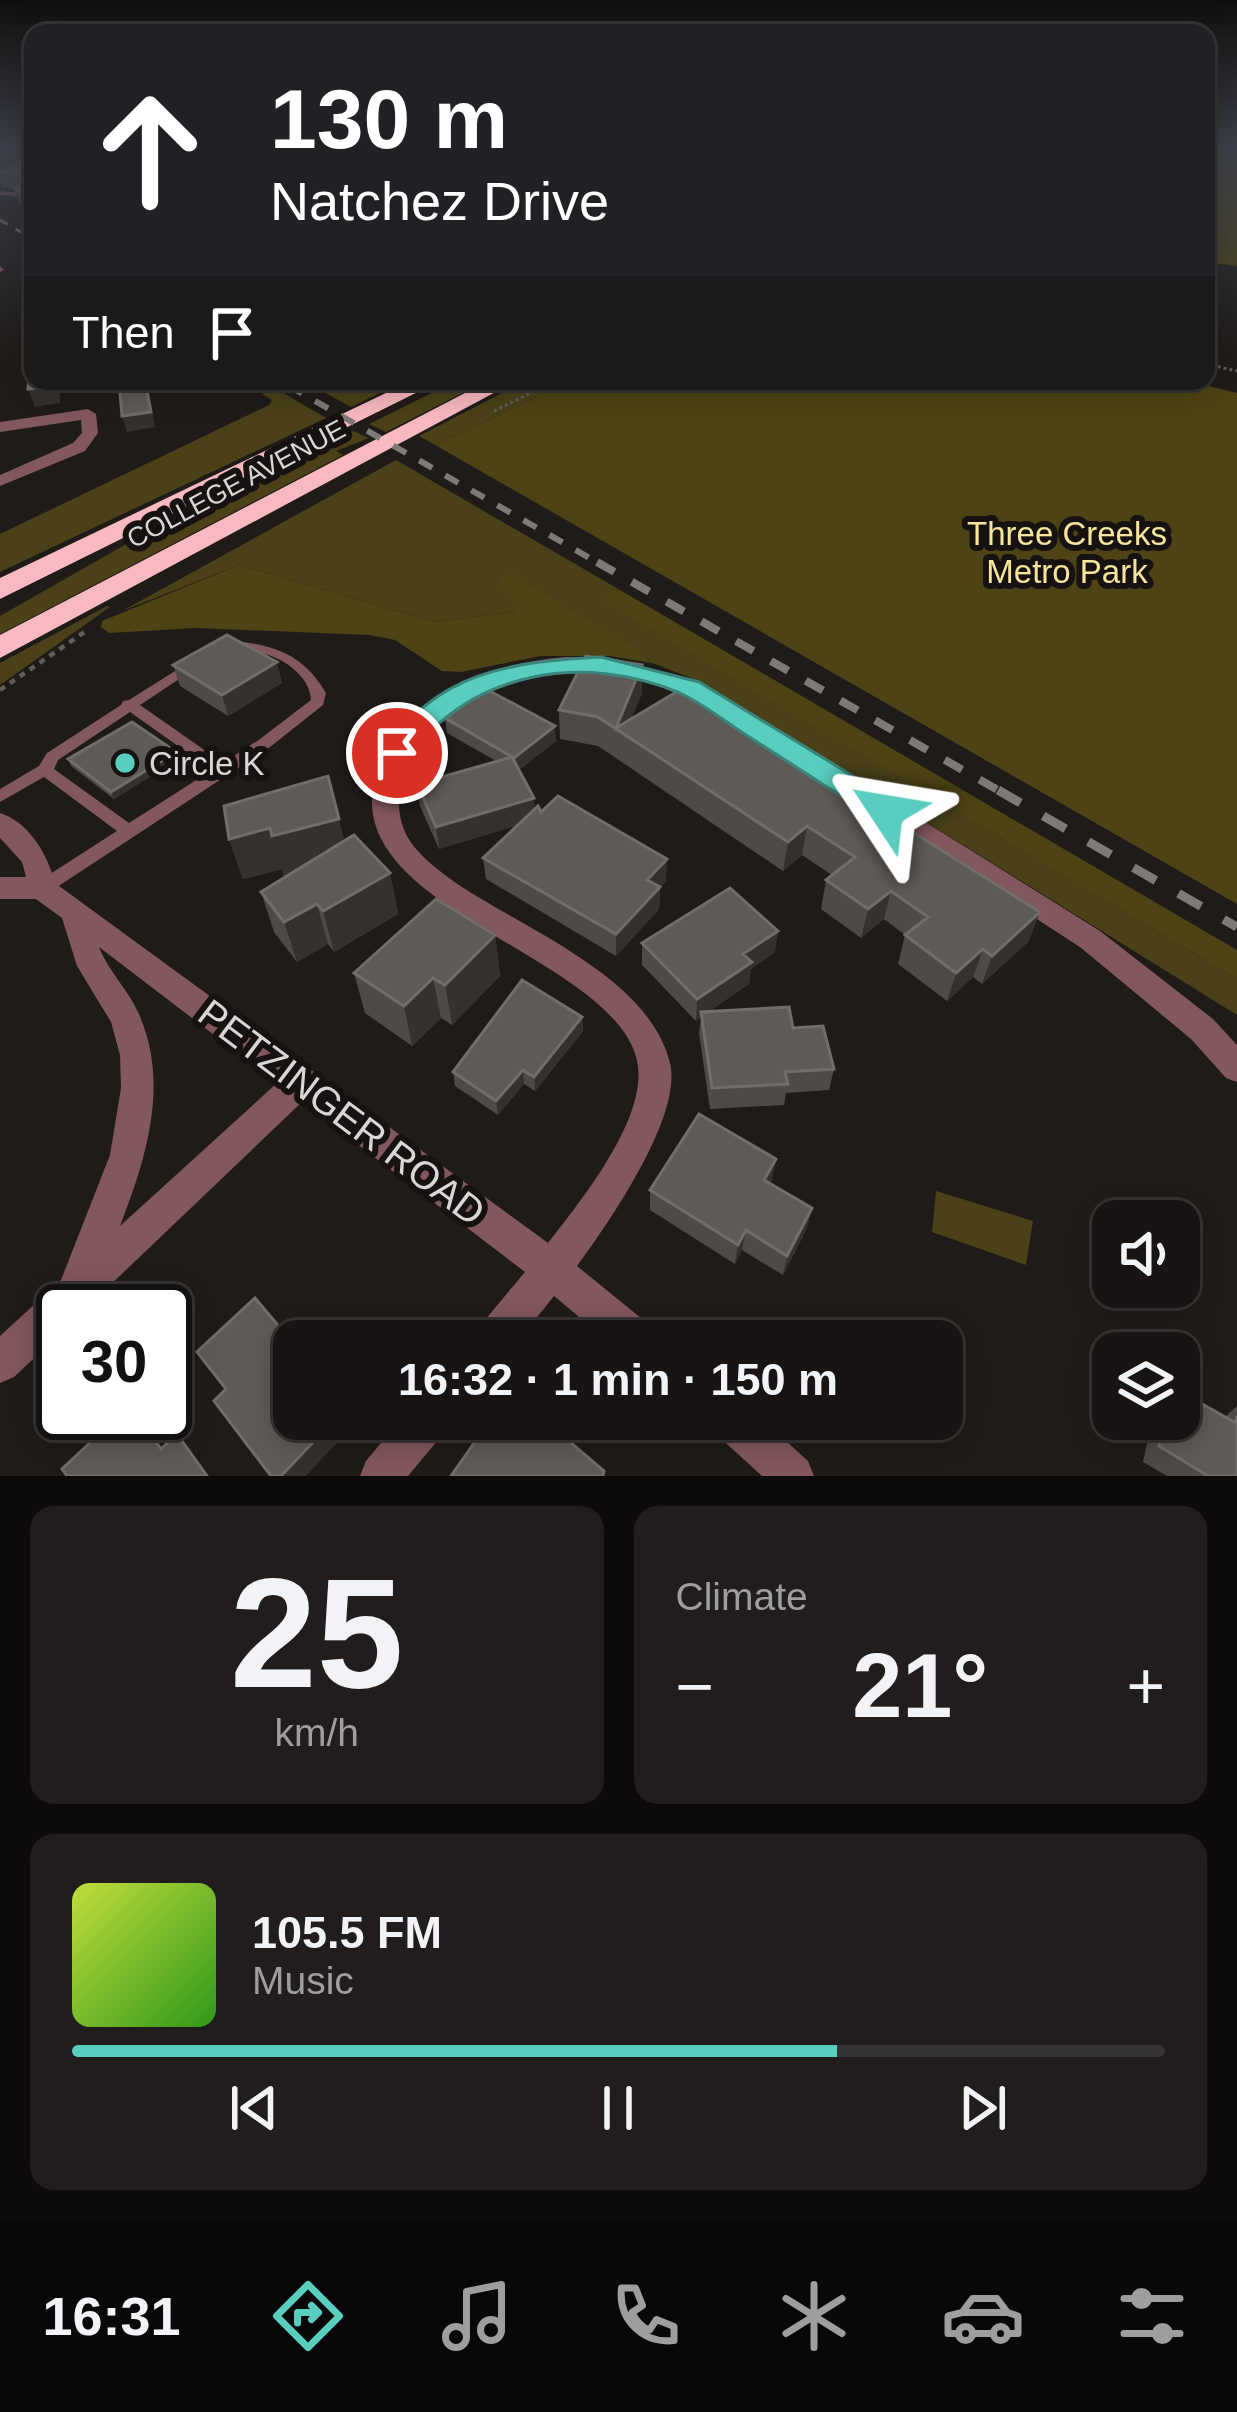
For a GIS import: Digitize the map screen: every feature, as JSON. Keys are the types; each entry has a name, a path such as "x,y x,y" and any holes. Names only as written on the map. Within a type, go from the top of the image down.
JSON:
{"highway":[{"name":"COLLEGE AVENUE","path":"0,587 412,390"},
{"name":"COLLEGE AVENUE","path":"0,648 488,390"},
{"path":"0,606 173,507"}],"street":[{"path":"0,427 88,414 90,433 79,447 0,481"},
{"path":"509,1320 611,1185 651,1112 654,1062 645,1039 614,996 454,898 403,855 384,814 388,771 417,725 448,699 507,673 574,663 632,669 690,688 1090,939 1202,1029 1237,1068"},
{"name":"PETZINGER ROAD","path":"0,822 35,858 42,888 549,1267 613,1320"},
{"path":"0,888 42,888"},
{"path":"75,913 90,962 126,1017 139,1061 137,1106 124,1166 79,1284"},
{"path":"84,1284 301,1082"},
{"path":"0,1363 36,1329"},
{"path":"381,1476 411,1440"},
{"path":"754,1440 793,1476"}],"lane":[{"path":"0,796 45,770 52,757 128,704 228,647 249,644 307,671 320,693 300,717 42,888"},
{"path":"128,704 223,770"},
{"path":"45,770 129,832"}],"shaded area":[{"path":"278,390 326,418 0,572 0,534 269,405 272,400 262,394"},
{"path":"320,390 386,390 351,407"},
{"path":"438,390 468,390 386,432 369,424"},
{"path":"508,390 551,390 435,445 419,436"},
{"path":"353,431 369,438 336,451 343,455 0,634 0,616 149,531"},
{"path":"396,460 620,590 607,593 606,602 1237,979 1237,1015 699,681 652,663 639,650 519,603 513,612 435,622 239,565 122,611"},
{"path":"110,607 0,685 0,663"},
{"path":"936,1191 1033,1221 1026,1265 932,1232"}],"green space":[{"path":"1215,217 1237,217 1237,266 1215,263"},
{"name":"Three Creeks Metro Park","path":"1215,388 1237,393 1237,904 435,445 551,390"},
{"path":"239,565 435,622 513,612 519,602 498,586 501,576 512,575 639,650 652,663 609,656 541,656 461,672 442,671 395,640 369,635 196,628 109,633 101,627 102,621"},
{"path":"620,590 1237,950 1237,979 605,602 607,592"}],"building":[{"path":"120,390 147,390 151,412 122,416"},
{"path":"227,635 277,662 222,695 173,665"},
{"path":"586,656 642,665 616,728 683,688 1040,912 992,956 983,949 956,973 905,935 928,917 891,891 868,909 826,880 855,857 807,826 788,842 598,717 559,710"},
{"path":"486,689 555,726 514,758 445,718"},
{"name":"Circle K","path":"132,722 176,752 111,792 68,759"},
{"path":"512,757 534,798 436,827 417,784"},
{"path":"328,776 339,819 272,836 270,828 229,839 224,806"},
{"path":"558,796 667,859 647,880 660,887 616,934 483,858 538,806 541,812"},
{"path":"354,835 390,873 323,911 317,904 284,922 261,892"},
{"path":"730,888 778,931 743,954 752,962 697,999 642,943"},
{"path":"436,899 495,935 445,985 433,978 404,1006 354,973"},
{"path":"522,980 582,1017 534,1077 523,1070 496,1101 453,1072"},
{"path":"789,1007 793,1028 823,1026 834,1069 785,1072 788,1084 712,1088 701,1012"},
{"path":"699,1114 776,1159 764,1180 812,1208 787,1256 746,1230 738,1245 650,1190"},
{"path":"255,1298 273,1320 273,1440 315,1440 281,1476 271,1476 214,1401 226,1389 197,1352"},
{"path":"1200,1403 1236,1423 1237,1416 1237,1476 1208,1476 1159,1446 1160,1440 1200,1440"},
{"path":"93,1440 154,1440 161,1449 171,1440 181,1440 207,1476 67,1476 62,1469"},
{"path":"476,1440 568,1440 604,1471 603,1476 451,1476"}],"railway":[{"path":"0,220 24,234"},
{"path":"296,390 602,565"},
{"path":"597,562 1003,793"},
{"path":"998,790 1237,927"}],"place":[{"name":"Circle K","path":"125,763"}],"route":[{"path":"397,753 417,725 472,686 520,669 601,664 690,688 886,811"}]}
